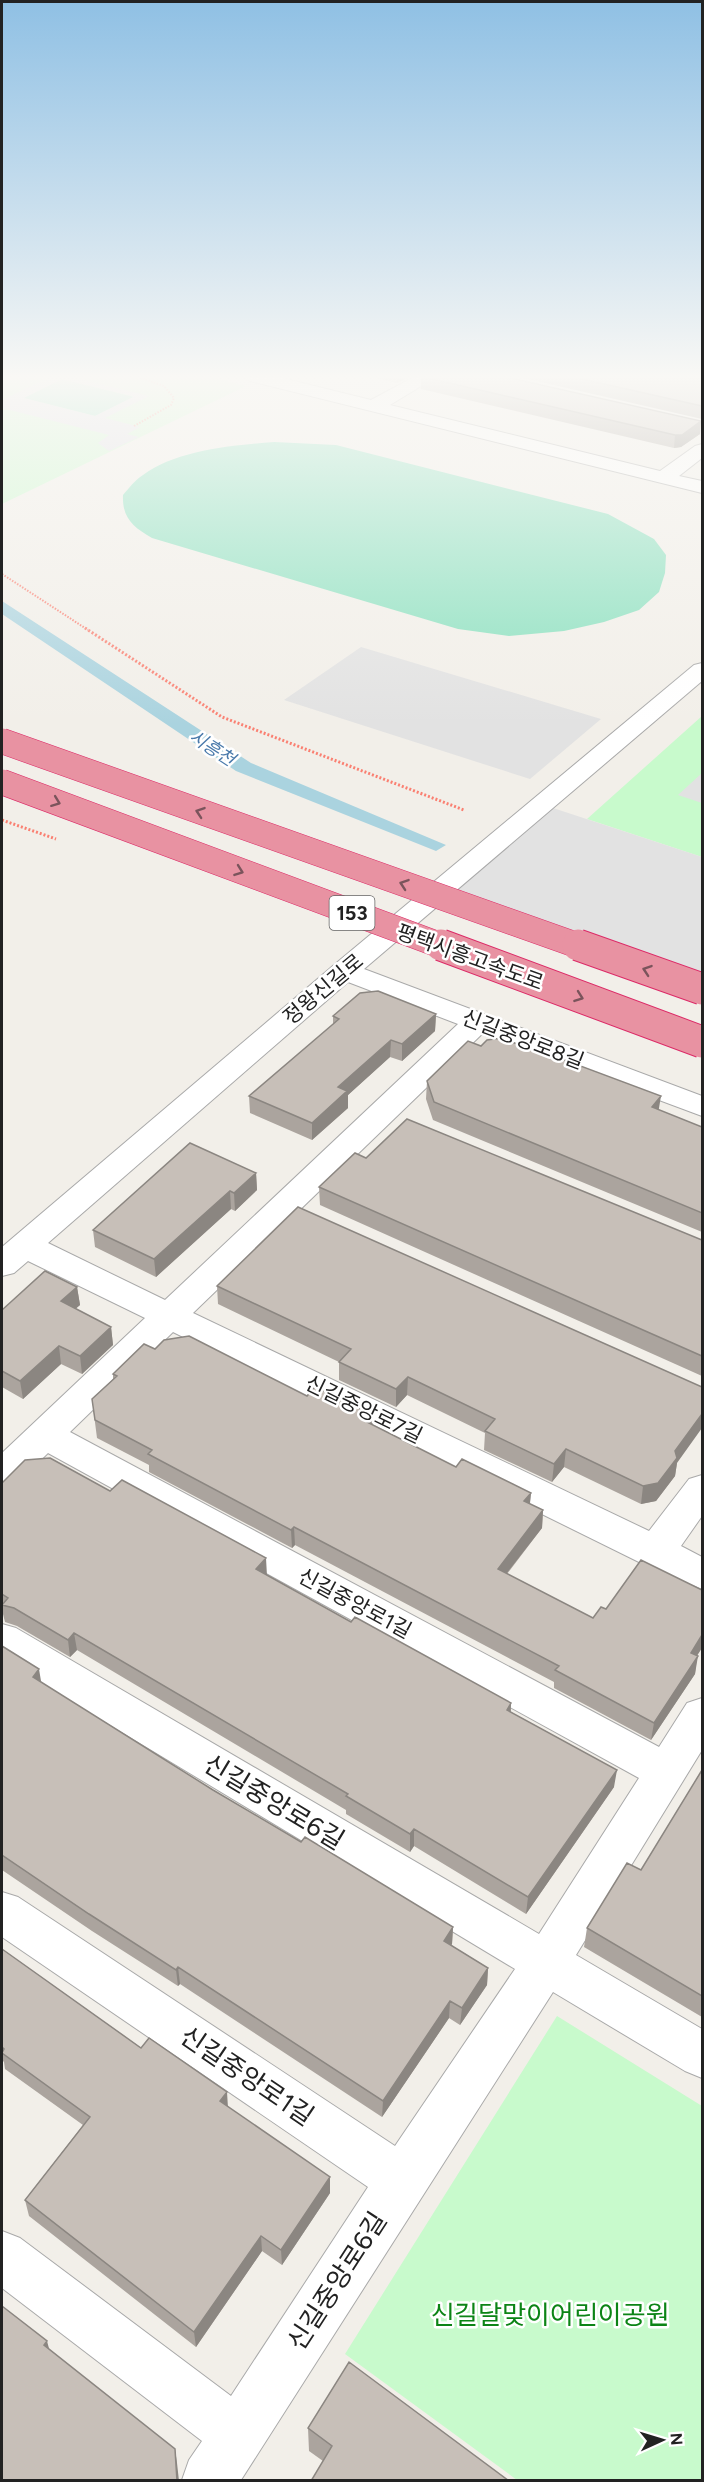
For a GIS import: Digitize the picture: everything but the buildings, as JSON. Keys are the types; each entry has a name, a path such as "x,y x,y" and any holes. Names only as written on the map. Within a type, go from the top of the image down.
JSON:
{"highway":[{"name":"153","path":"2,741 702,989"},
{"name":"평택시흥고속도로","path":"2,782 702,1042"}],"street":[{"name":"정왕신길로","path":"13,1255 344,971 702,670"},
{"name":"신길중앙로8길","path":"344,971 702,1107"},
{"path":"2,1475 478,1021"},
{"path":"381,1112 413,1125"},
{"path":"284,1204 316,1219"},
{"name":"신길중앙로7길","path":"13,1255 169,1314 702,1574"},
{"name":"신길중앙로1길","path":"44,1434 667,1772"},
{"path":"655,1552 702,1489"},
{"name":"신길중앙로6길","path":"2,1640 702,2055"},
{"name":"신길중앙로6길","path":"209,2481 402,2180 546,1963 702,1715"},
{"name":"신길중앙로1길","path":"2,1912 402,2180"},
{"path":"2,2256 238,2435"}],"path":[{"path":"2,574 222,717 464,810"}],"green space":[{"path":"2,493 25,493 2,504"},
{"path":"125,493 525,493 608,514 654,539 666,555 665,573 659,592 639,610 604,622 564,631 509,636 458,629 152,538 130,521 124,510"},
{"path":"702,716 702,857 587,819"},
{"name":"신길달맞이어린이공원","path":"557,2016 702,2106 702,2480 517,2480 345,2354"}],"shaded area":[{"path":"361,647 601,719 530,779 284,700"},
{"path":"702,773 702,803 678,795"},
{"path":"550,807 702,857 702,999 436,904"}],"water":[{"name":"시흥천","path":"2,601 251,763 446,845 436,851 236,771 2,614"}]}
